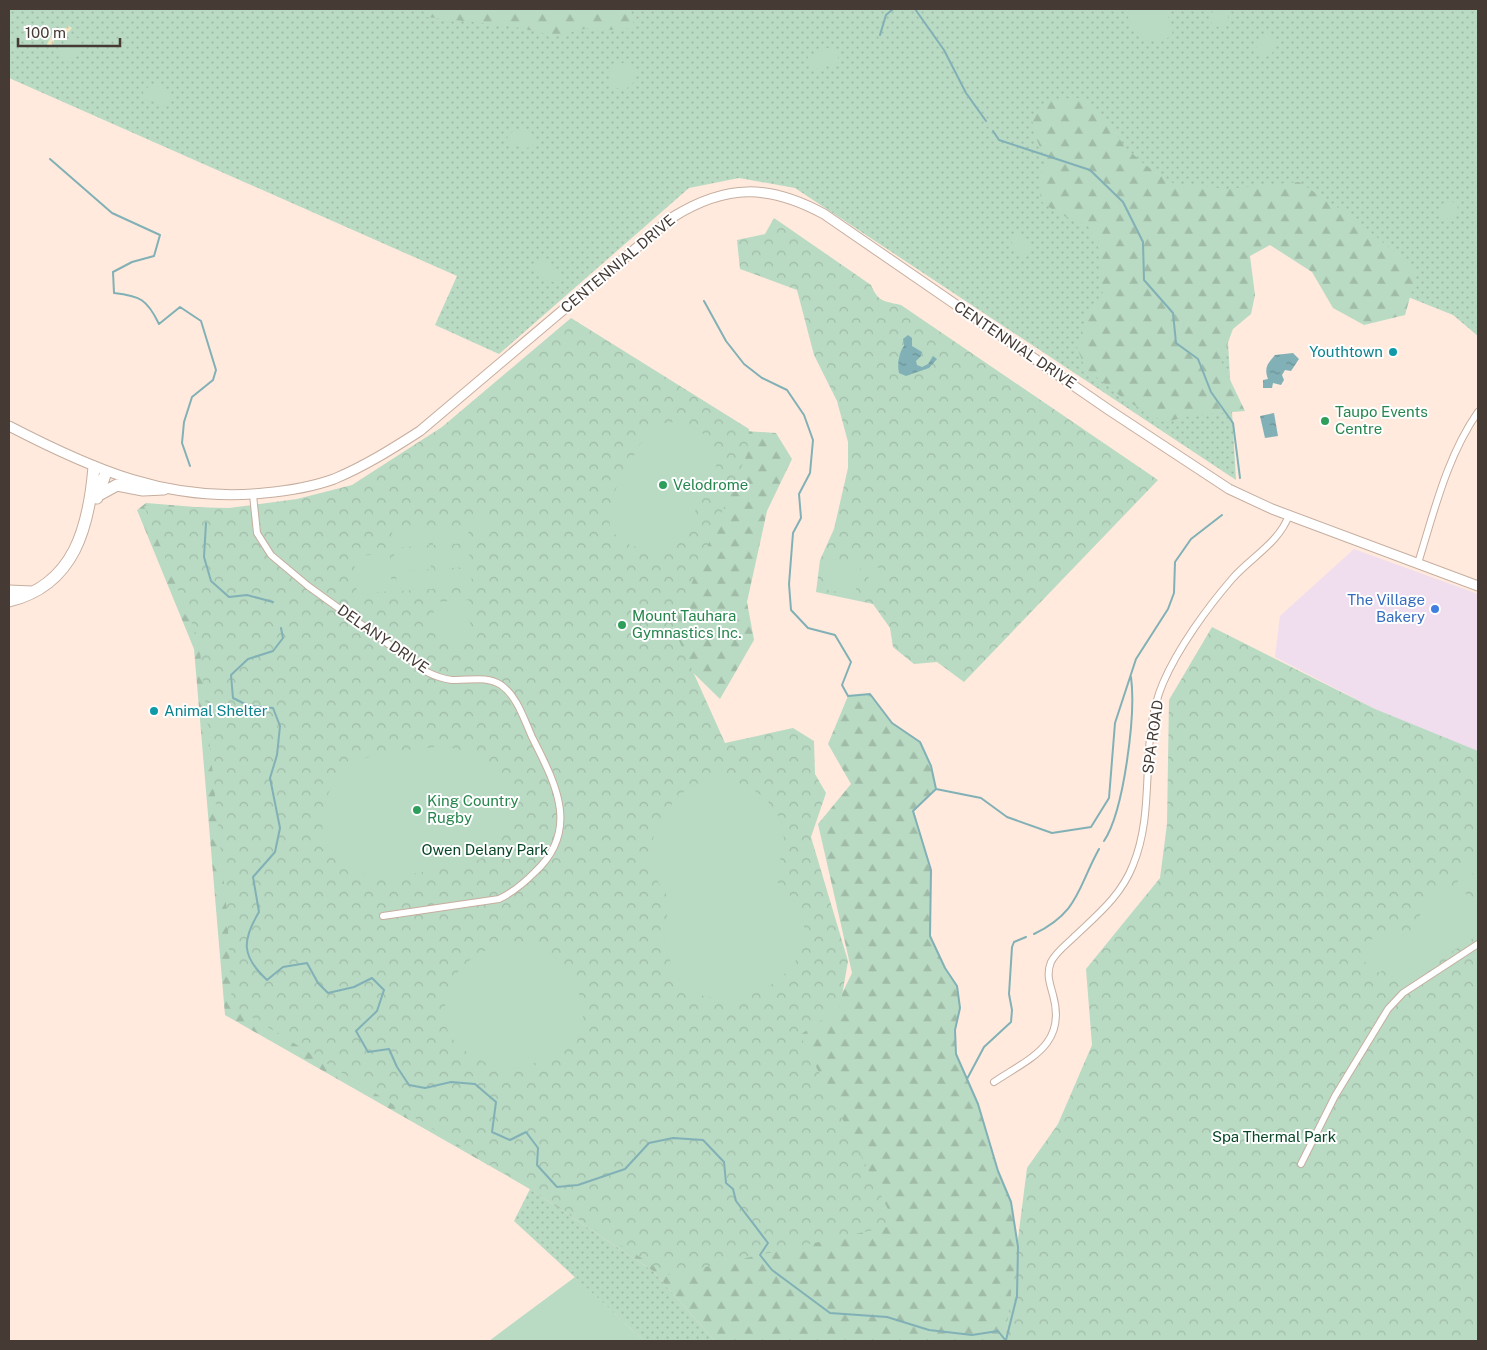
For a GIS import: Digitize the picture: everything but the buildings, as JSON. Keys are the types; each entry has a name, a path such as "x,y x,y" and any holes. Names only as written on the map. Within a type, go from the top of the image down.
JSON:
{"highway":[{"path":"9,601 21,598 55,577 69,561 80,542 89,509 94,467"},
{"path":"89,509 97,496 106,472"},
{"path":"97,496 117,485 143,490 164,489"},
{"path":"9,591 32,592"}],"main road":[{"name":"CENTENNIAL DRIVE","path":"9,426 106,472 164,489 212,495 253,495 290,490 332,480 376,459 436,418 673,217 705,199 738,192 755,191 788,197 824,214 1192,466 1244,497 1289,515"},
{"path":"1289,515 1478,586"}],"street":[{"path":"1418,563 1459,444 1478,412"},
{"name":"DELANY DRIVE","path":"253,495 257,533 260,540 271,555 308,586 427,672 443,679 491,680 508,691 555,782 560,804 560,829 556,846 541,866 514,891 499,899 383,916"},
{"name":"SPA ROAD","path":"994,1082 1050,1041 1058,1016 1048,975 1051,963 1058,952 1111,903 1131,872 1142,833 1152,718 1163,682 1183,646 1232,579 1278,535 1289,515"},
{"path":"1301,1164 1335,1096 1388,1010 1403,993 1428,974 1478,944"}],"shaded area":[{"path":"1354,549 1478,594 1478,753 1375,709 1275,657 1280,616"}],"green space":[{"path":"9,9 1478,9 1478,336 1453,315 1221,222 1236,480 795,188 739,178 689,188 499,354 435,325 457,276 9,78"},
{"path":"427,9 631,9 634,28 609,30 588,28 556,36 511,26 427,17"},
{"path":"1132,9 1164,9 1173,27 1172,35 1166,39 1146,39 1132,26 1128,17"},
{"path":"1219,9 1225,12 1228,18 1225,24 1219,27 1213,24 1210,18 1213,12"},
{"path":"1266,35 1273,38 1276,45 1273,52 1266,55 1259,52 1256,45 1259,38"},
{"path":"76,37 81,41 80,47 70,59 62,59 58,53 58,46"},
{"path":"827,48 834,48 839,53 837,63 819,69 810,67 807,62 808,57"},
{"path":"622,63 631,67 635,76 631,85 622,89 613,85 609,76 613,67"},
{"path":"149,86 159,86 164,89 170,96 169,102 162,106 145,98 143,92"},
{"path":"1082,98 1105,117 1125,147 1145,165 1173,183 1227,189 1299,182 1358,221 1417,272 1405,315 1364,325 1333,308 1312,272 1270,245 1250,256 1255,295 1251,314 1233,329 1221,361 1245,411 1195,415 1164,422 1125,400 1085,368 1077,347 1086,316 1103,299 1098,247 1088,226 1057,213 1041,201 1039,178 1046,161 1034,133 1032,118 1048,99"},
{"path":"514,130 531,132 536,138 535,144 527,148 511,145 507,138"},
{"path":"1449,201 1455,204 1458,210 1455,216 1449,219 1443,216 1440,210 1443,204"},
{"path":"774,218 871,285 879,298 901,305 1158,480 964,682 937,662 914,664 893,647 890,628 873,604 816,592 820,560 834,529 848,468 848,442 837,401 814,355 797,290 740,269 737,240 765,234"},
{"path":"1014,233 1020,233 1029,241 1031,249 1029,254 1021,255 1013,246 1011,239"},
{"path":"538,259 552,264 561,276 559,282 549,282 536,272 534,264"},
{"name":"Owen Delany Park","path":"571,318 749,429 747,454 673,627 725,743 793,728 814,741 815,774 826,793 811,837 848,961 840,1007 800,1035 896,1225 669,1275 232,1005 227,912 199,641 144,506 229,508 297,499 352,485 442,427"},
{"name":"Velodrome","path":"677,422 695,428 709,440 716,457 713,480 688,524 676,540 665,547 656,549 632,546 617,536 611,527 609,516 610,504 620,481 647,434 660,425"},
{"path":"730,430 776,433 792,459 767,511 747,602 754,640 720,699 674,654 674,628 646,596 667,566 698,568 737,470"},
{"name":"Owen Delany Park","path":"146,503 220,509 834,1010 852,973 818,824 851,784 828,744 848,696 870,694 892,723 920,742 931,766 936,789 914,811 931,870 930,936 945,968 957,986 960,1008 955,1030 956,1054 978,1104 998,1171 1011,1202 1018,1247 1005,1341 715,1341 653,1271 530,1189 225,1015 194,649 137,510"},
{"path":"489,517 491,534 474,536 473,518"},
{"path":"468,525 469,543 433,545 432,527"},
{"path":"428,527 429,545 393,548 392,530"},
{"path":"469,549 470,567 435,569 433,551"},
{"path":"430,551 431,569 395,571 394,554"},
{"path":"390,554 391,572 355,574 354,556"},
{"path":"828,558 861,565 855,595 822,589"},
{"path":"870,567 881,568 878,587 867,586"},
{"path":"471,568 472,586 436,589 435,571"},
{"path":"431,571 433,589 397,591 396,573"},
{"path":"391,574 392,591 357,594 355,576"},
{"path":"469,600 470,618 434,620 433,602"},
{"path":"470,620 471,637 436,640 434,622"},
{"name":"Spa Thermal Park","path":"1212,627 1375,709 1478,751 1478,1341 1005,1341 1027,1168 1058,1124 1092,1045 1086,969 1160,878 1167,824 1169,700"},
{"name":"King Country Rugby","path":"443,746 467,752 483,759 502,774 510,788 513,802 512,816 500,842 478,860 464,866 412,874 371,875 356,871 338,861 329,849 324,836 322,822 328,793 345,770 357,762 376,755"},
{"path":"718,778 736,782 752,789 766,800 776,812 782,827 784,843 780,859 771,877 796,904 804,930 799,954 784,975 762,990 735,998 709,997 685,986 678,978 667,952 664,938 664,925 673,903 664,892 651,861 654,835 664,816 677,798 692,786"},
{"path":"1478,846 1478,864 1463,890 1478,911 1478,935 1403,983 1382,970 1380,973 1359,958 1378,930 1399,937 1414,930 1424,907 1433,897 1455,886"},
{"path":"521,941 545,949 561,963 576,986 580,997 583,1018 577,1038 571,1046 561,1053 525,1067 510,1069 482,1061 458,1044 446,1027 445,1006 453,979 470,960 494,947"},
{"path":"530,1189 653,1271 715,1341 644,1341 514,1221"},
{"path":"575,1277 644,1341 489,1341"}],"sand":[{"path":"69,26 72,28 69,32 54,37 54,43 48,47 47,44 52,35"}],"water":[{"path":"908,335 912,338 912,346 922,352 916,361 917,365 922,367 928,364 933,356 937,359 929,368 906,376 899,373 898,363 904,346 903,339"},
{"path":"1293,353 1299,359 1291,371 1285,370 1282,375 1284,380 1281,385 1273,383 1272,388 1263,388 1263,380 1268,379 1267,366 1272,358 1275,355"},
{"path":"1274,413 1278,436 1265,438 1260,416"}],"waterway":[{"path":"880,35 886,15 893,9"},
{"path":"915,9 944,50 966,93 986,121"},
{"path":"993,131 999,140 1090,170 1123,202 1143,242 1144,280 1173,313 1176,343 1198,359 1211,392 1233,423 1240,478"},
{"path":"50,159 112,213 160,235 154,256 132,262 113,272 114,293 142,300 151,309 159,324 180,307 201,321 216,370 213,380 192,397 184,422 182,443 190,466"},
{"path":"704,301 726,341 744,364 762,378 787,390 804,415 813,440 810,473 799,494 801,518 793,533 789,584 791,610 808,628 835,635 851,662 842,685 848,696 870,694 892,723 920,742 931,766 936,789"},
{"path":"936,789 981,798 1007,817 1052,833 1091,827 1109,798 1115,723 1136,659 1168,609 1174,593 1175,562 1191,539 1222,515"},
{"path":"206,523 204,557 211,581 229,597 247,595 273,602"},
{"path":"281,628 283,638 273,651 248,659 231,675 233,698 249,706 273,708 280,726 277,755 270,778 280,828 275,852 253,877 259,912 247,939 247,948 252,963 267,980 283,967 307,963 318,983 328,993 354,987 372,978 384,990 377,1011 356,1031 368,1052 389,1049 397,1067 409,1085 425,1088 451,1082 475,1084 496,1102 492,1132 510,1140 526,1132 538,1148 537,1165 557,1187 578,1185 625,1169 649,1143 673,1138 703,1140 724,1162 726,1183 733,1189 736,1201 768,1243 760,1255 772,1270 830,1313 887,1317 929,1330 972,1335 998,1331 1006,1341"},
{"path":"1104,841 1117,808 1127,762 1132,714 1131,677"},
{"path":"936,789 913,811 931,870 930,936 945,968 957,986 960,1008 955,1030 956,1054 978,1104 998,1171 1011,1202 1018,1247 1017,1296 1006,1340"},
{"path":"1034,934 1049,926 1069,908 1081,888 1099,849"},
{"path":"967,1079 984,1047 1011,1022 1012,1010 1009,994 1012,947 1014,942 1026,937"}],"place":[{"name":"Youthtown","path":"1393,352"},
{"name":"Taupo Events Centre","path":"1325,421"},
{"name":"Velodrome","path":"663,485"},
{"name":"The Village Bakery","path":"1435,609"},
{"name":"Mount Tauhara Gymnastics Inc.","path":"622,625"},
{"name":"Animal Shelter","path":"154,711"},
{"name":"King Country Rugby","path":"417,810"}]}
